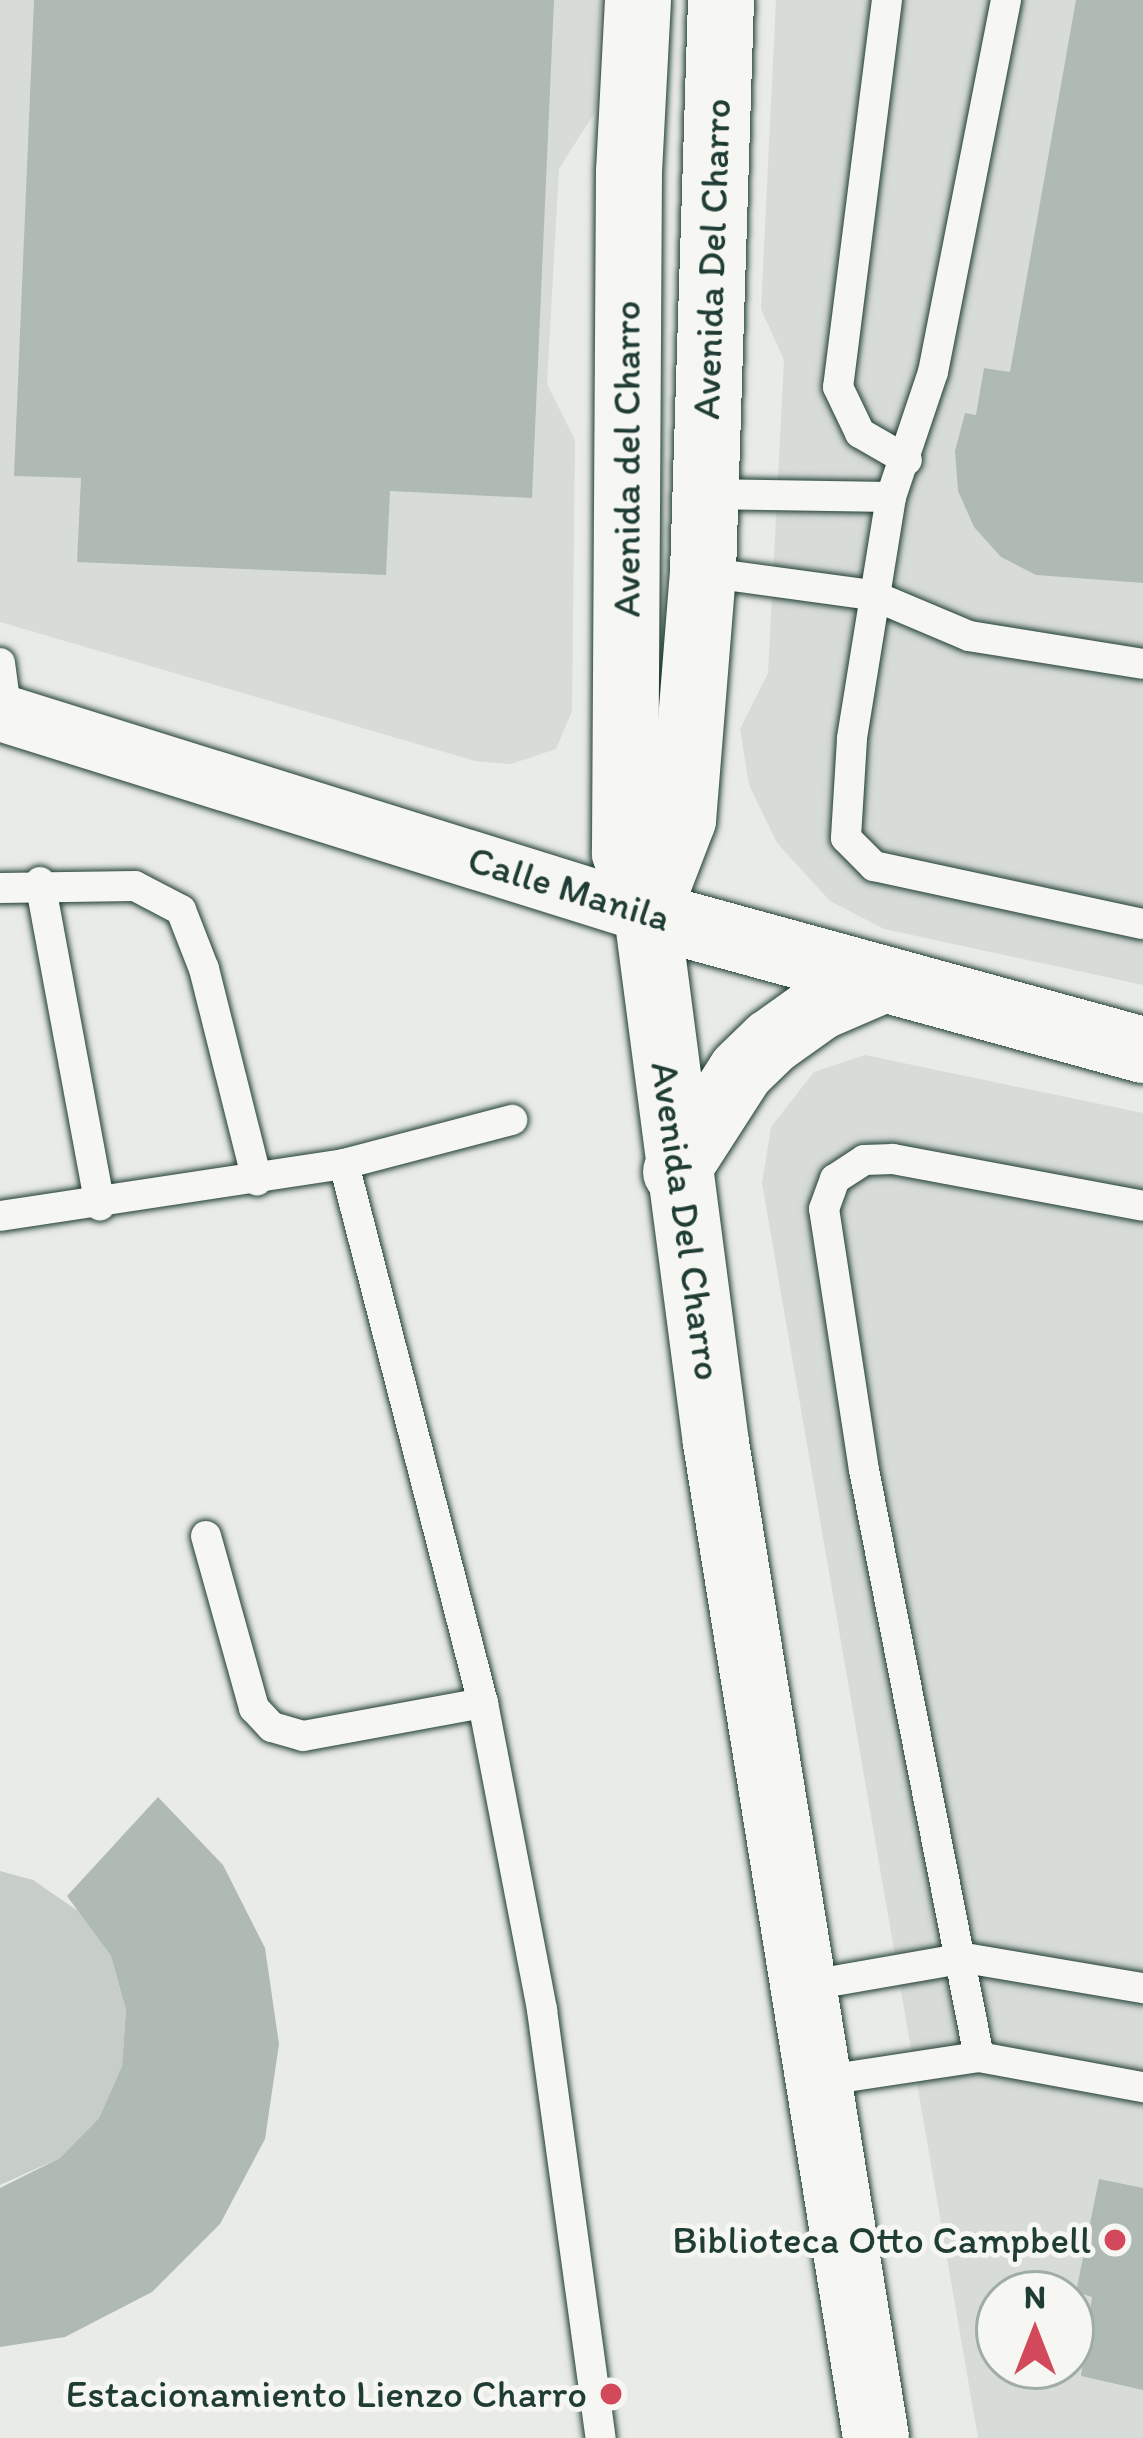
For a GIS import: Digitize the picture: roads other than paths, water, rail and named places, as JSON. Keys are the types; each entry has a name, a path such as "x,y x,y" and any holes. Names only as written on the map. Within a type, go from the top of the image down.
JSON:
{"street":[{"name":"Avenida del Charro","path":"638,0 629,170 625,853 647,914"},
{"name":"Avenida Del Charro","path":"721,0 703,572 683,820 647,914 676,1172 876,2438"},
{"name":"Calle Manila","path":"2,696 647,914 1143,1050"},
{"path":"676,1172 741,1071 771,1042 820,1007 880,981"}],"lane":[{"path":"887,0 838,387 860,433 907,460"},
{"path":"1006,0 933,372 907,460 891,496 872,595 843,811 856,855 874,866 1143,924"},
{"path":"704,494 891,496"},
{"path":"703,572 872,595 969,636 1143,664"},
{"path":"0,888 40,882 135,886 181,910 204,969 257,1180"},
{"path":"40,882 100,1205"},
{"path":"0,1216 100,1205 344,1164 512,1120"},
{"path":"980,2057 965,1958 877,1540 824,1209 835,1179 864,1160 893,1159 1143,1206"},
{"path":"344,1164 483,1703 542,2010 601,2438"},
{"path":"206,1536 254,1708 272,1727 303,1736 483,1703"},
{"path":"805,1986 965,1958 1143,1988"},
{"path":"820,2081 980,2057 1143,2087"}],"place":[{"name":"Biblioteca Otto Campbell","path":"1115,2240"},
{"name":"Estacionamiento Lienzo Charro","path":"611,2394"}]}
